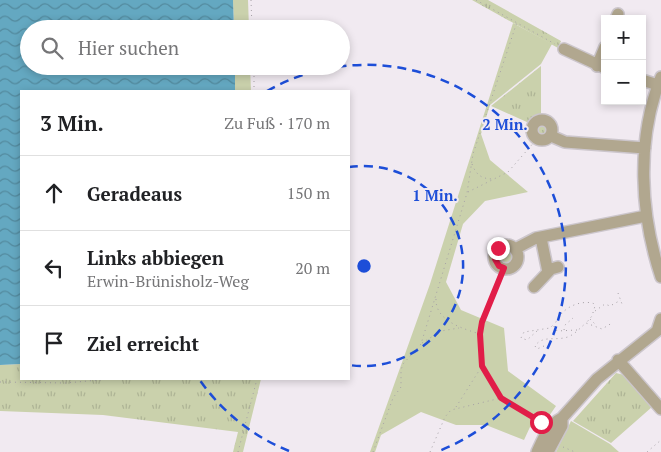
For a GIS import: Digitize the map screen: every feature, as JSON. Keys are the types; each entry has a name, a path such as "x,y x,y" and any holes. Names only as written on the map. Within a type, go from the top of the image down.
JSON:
{"street":[{"path":"564,49 601,67"},
{"path":"646,80 659,81 656,115 645,148 646,216 661,277"},
{"path":"542,119 551,124 553,130 551,136 545,140 537,139 533,135 532,128 536,122 542,119"},
{"path":"551,136 565,142 645,148"},
{"path":"515,249 518,256 516,263 510,268 504,268 496,263 496,252 505,245 515,249 541,238 646,216"},
{"path":"534,287 553,270 541,238"},
{"path":"537,452 544,436 555,422 562,418 596,379 618,360 659,332 661,319"},
{"path":"618,360 661,409"},
{"path":"548,452 562,426 562,418"}],"path":[{"path":"251,0 252,20"},
{"path":"476,0 564,49"},
{"path":"421,344 467,193 472,163 517,22"},
{"path":"254,75 254,90"},
{"path":"467,193 508,172 537,139"},
{"path":"472,163 475,172 480,176 494,179"},
{"path":"504,268 482,322 480,334 482,366 501,398 545,424"},
{"path":"618,293 622,304"},
{"path":"436,296 436,304 440,314 460,328 480,334"},
{"path":"548,349 544,346 537,349 535,346 537,342 547,339 569,336 590,319 594,311 605,304 610,306 620,300"},
{"path":"537,331 527,340 521,338 524,332 550,328 570,307 579,302 593,303 594,311"},
{"path":"564,331 564,324 573,318"},
{"path":"590,319 602,329 612,323"},
{"path":"586,323 596,325"},
{"path":"554,324 555,330 578,330"},
{"path":"373,452 393,398 401,387 403,364 421,344 441,331 460,328"},
{"path":"430,452 445,417 456,408 482,366"},
{"path":"0,382 95,380"},
{"path":"238,452 257,380"},
{"path":"456,408 501,398"},
{"path":"647,452 661,440"},
{"path":"558,444 575,452"}],"green space":[{"path":"233,0 248,0 249,20 234,20"},
{"path":"472,0 488,0 561,41 558,48"},
{"path":"513,23 552,44 541,64 490,105 481,134 490,160 528,192 485,201 463,224 446,282 461,310 504,328 508,371 556,406 538,432 530,427 524,440 486,425 456,425 421,412 381,435 375,452 370,452 430,284"},
{"path":"541,66 541,116 529,123 491,106"},
{"path":"235,75 250,75 251,90 235,90"},
{"path":"538,120 546,120 552,126 552,134 546,140 538,140 532,134 532,126"},
{"path":"506,245 514,249 518,257 514,265 506,269 498,265 494,257 498,249"},
{"path":"20,364 20,380 261,380 243,452 233,452 238,432 103,415 0,411 0,365"},
{"path":"616,373 624,375 652,407 611,443 573,421"},
{"path":"571,421 610,444 619,452 556,452"}],"water":[{"path":"0,0 233,0 234,20 20,20 20,75 235,75 235,90 20,90 20,364 0,365"}],"route":[{"path":"498,248 495,255 496,263 504,268 482,322 480,334 482,366 501,398 541,422"}]}
